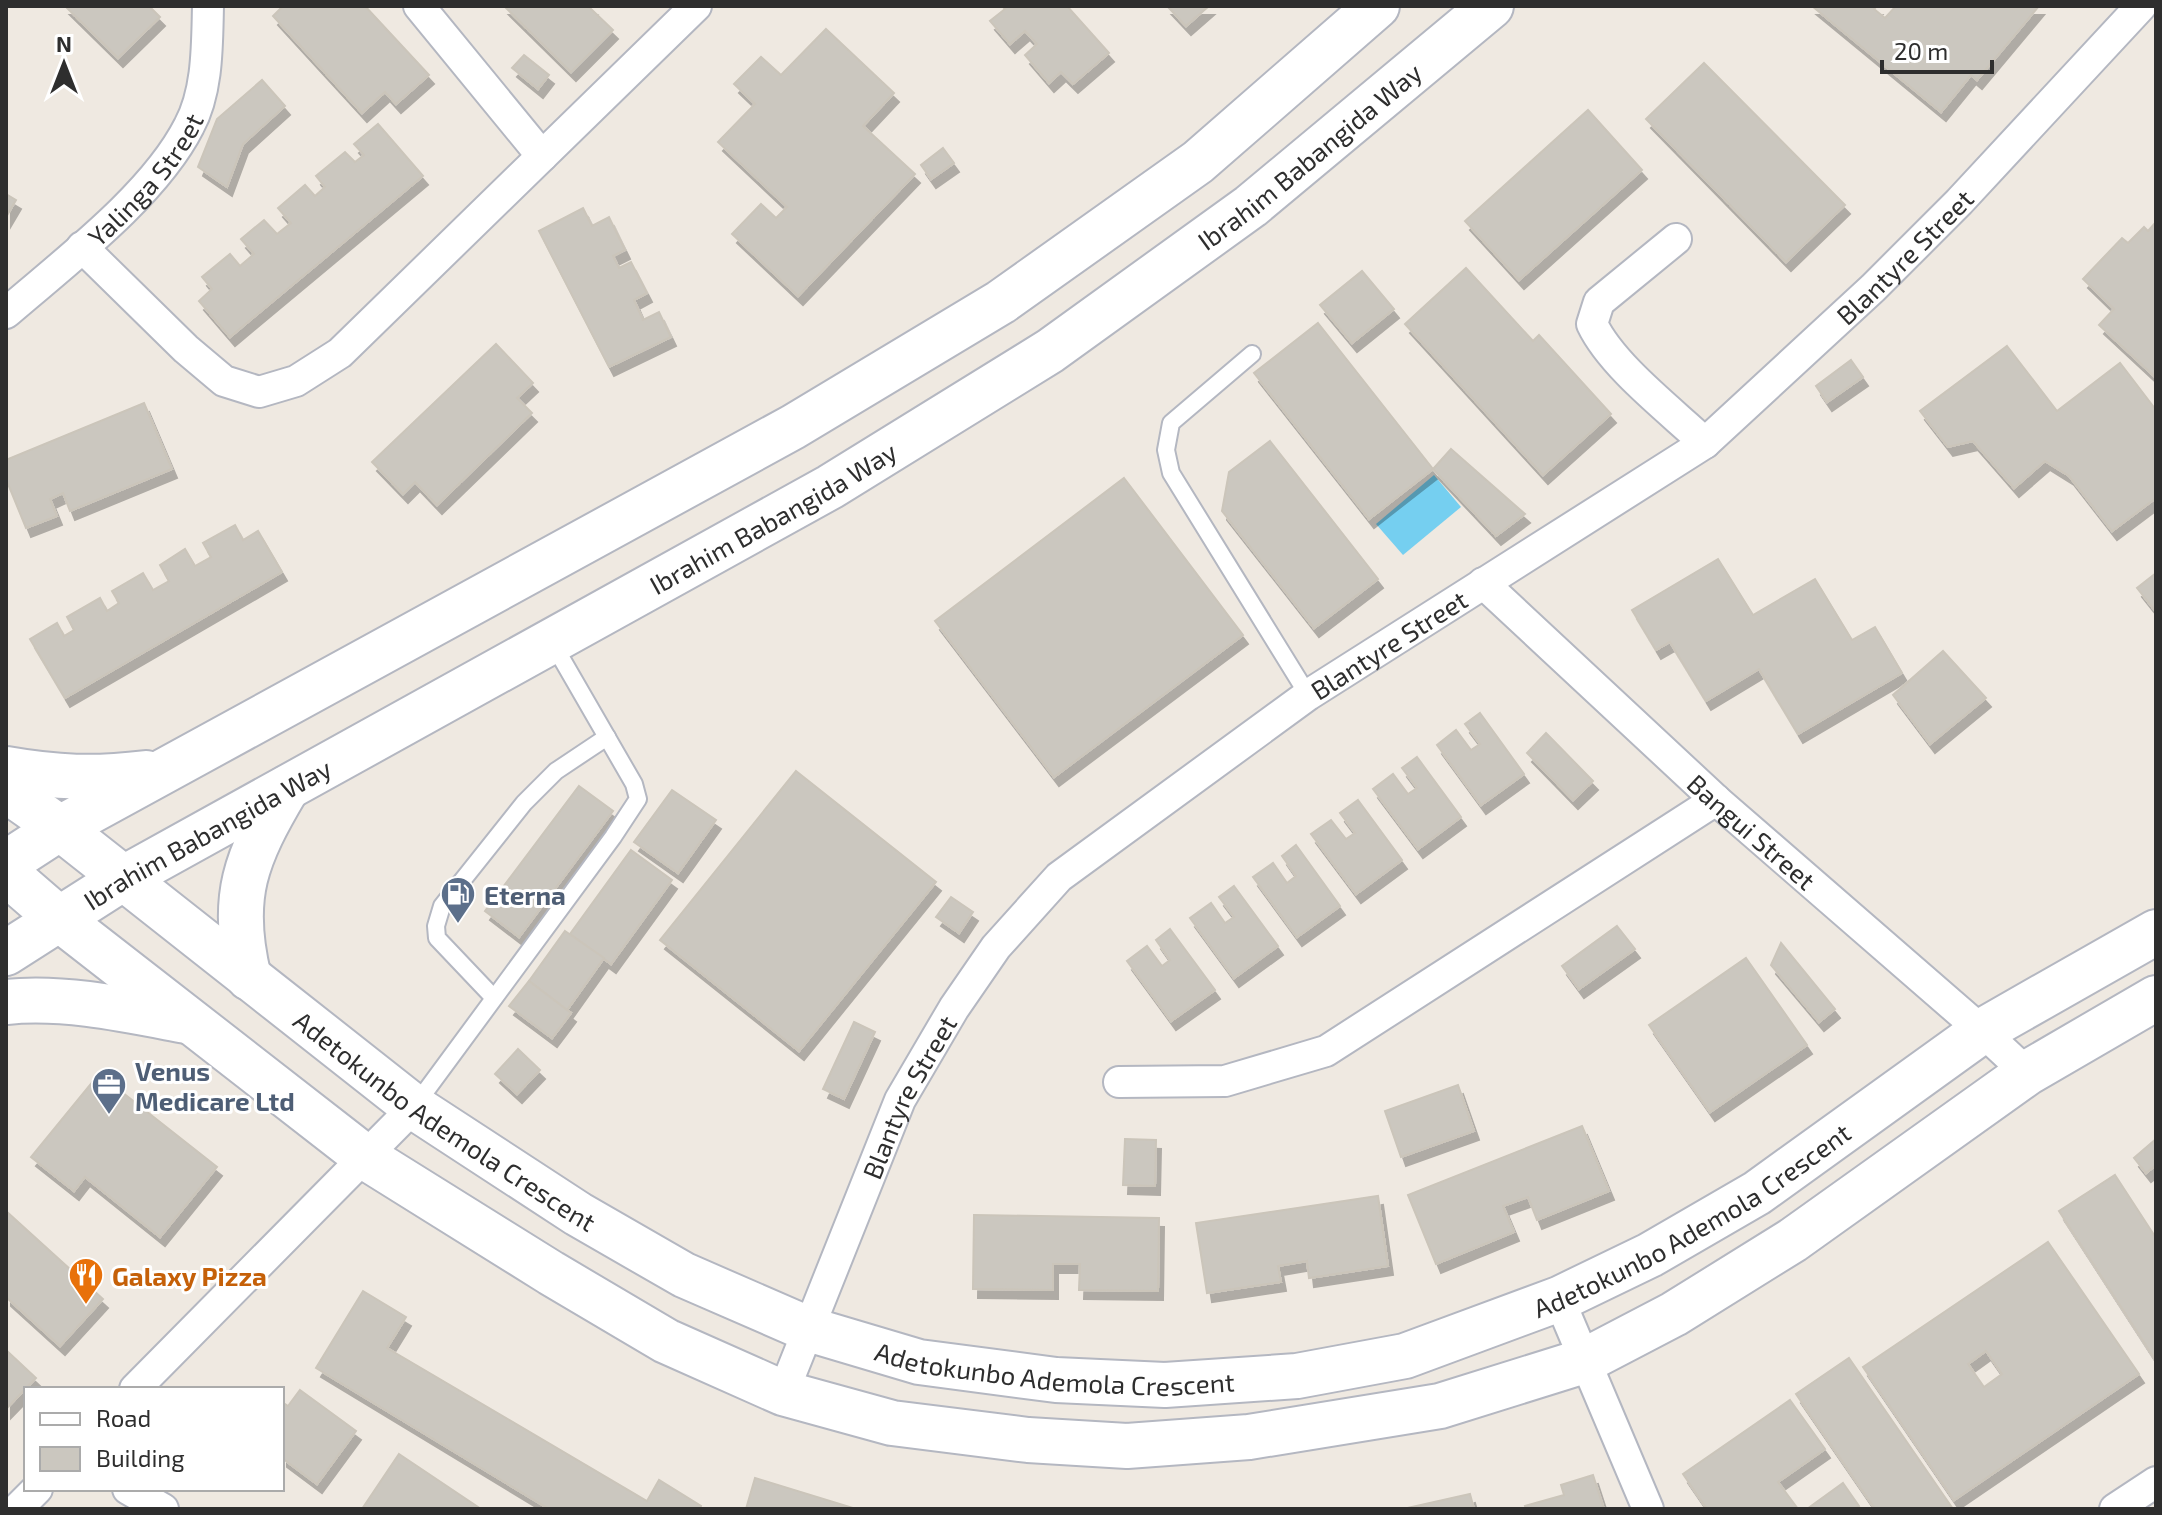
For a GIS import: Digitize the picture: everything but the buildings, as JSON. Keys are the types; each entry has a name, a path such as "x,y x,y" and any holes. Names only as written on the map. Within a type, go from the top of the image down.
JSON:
{"main road":[{"path":"6,863 60,828 793,427 1001,302 1198,162 1377,6"},
{"name":"Ibrahim Babangida Way","path":"6,953 122,879 288,785 830,487 1050,351 1251,206 1491,6"},
{"path":"6,769 42,776 95,779 164,771"},
{"path":"249,978 242,949 240,912 244,877 258,837 288,785"},
{"name":"Adetokunbo Ademola Crescent","path":"6,790 60,828 414,1107 578,1214 684,1275 808,1329 919,1362 1056,1380 1165,1385 1297,1376 1405,1356 1559,1299 1650,1255 1757,1193 1982,1031 2156,932"},
{"path":"6,873 58,918 365,1157 666,1341 783,1393 892,1423 1028,1440 1127,1446 1249,1437 1440,1406 1584,1361 1674,1314 1793,1240 2027,1073 2156,998"},
{"path":"6,1002 107,1007 191,1022"}],"street":[{"name":"Yalinga Street","path":"6,313 150,183 190,125 207,66 208,6"},
{"path":"419,6 542,156"},
{"path":"82,247 186,349 224,381 259,392 296,381 340,353 696,6"},
{"name":"Blantyre Street","path":"783,1393 900,1100 954,1008 996,947 1059,877 1308,695 1705,443 1873,288 1959,202 2141,6"},
{"path":"1676,239 1599,302 1592,324 1599,340 1705,443"},
{"name":"Bangui Street","path":"1483,583 1716,800 2027,1073"},
{"path":"1119,1082 1225,1081 1326,1051 1716,800"},
{"path":"137,1387 414,1107"},
{"path":"1559,1299 1648,1509"},
{"path":"2115,1509 2156,1482"},
{"path":"17,1509 35,1491"},
{"path":"132,1491 163,1509"}],"lane":[{"path":"1252,354 1171,423 1166,450 1171,473 1308,695"},
{"path":"414,1107 638,799 634,784 551,640"},
{"path":"494,998 437,938 436,926 442,906 524,803 556,771 607,737"}],"water":[{"path":"1434,475 1461,507 1403,555 1376,524"}],"place":[{"name":"Eterna","path":"458,925"},
{"name":"Venus Medicare Ltd","path":"109,1116"},
{"name":"Galaxy Pizza","path":"86,1306"}]}
